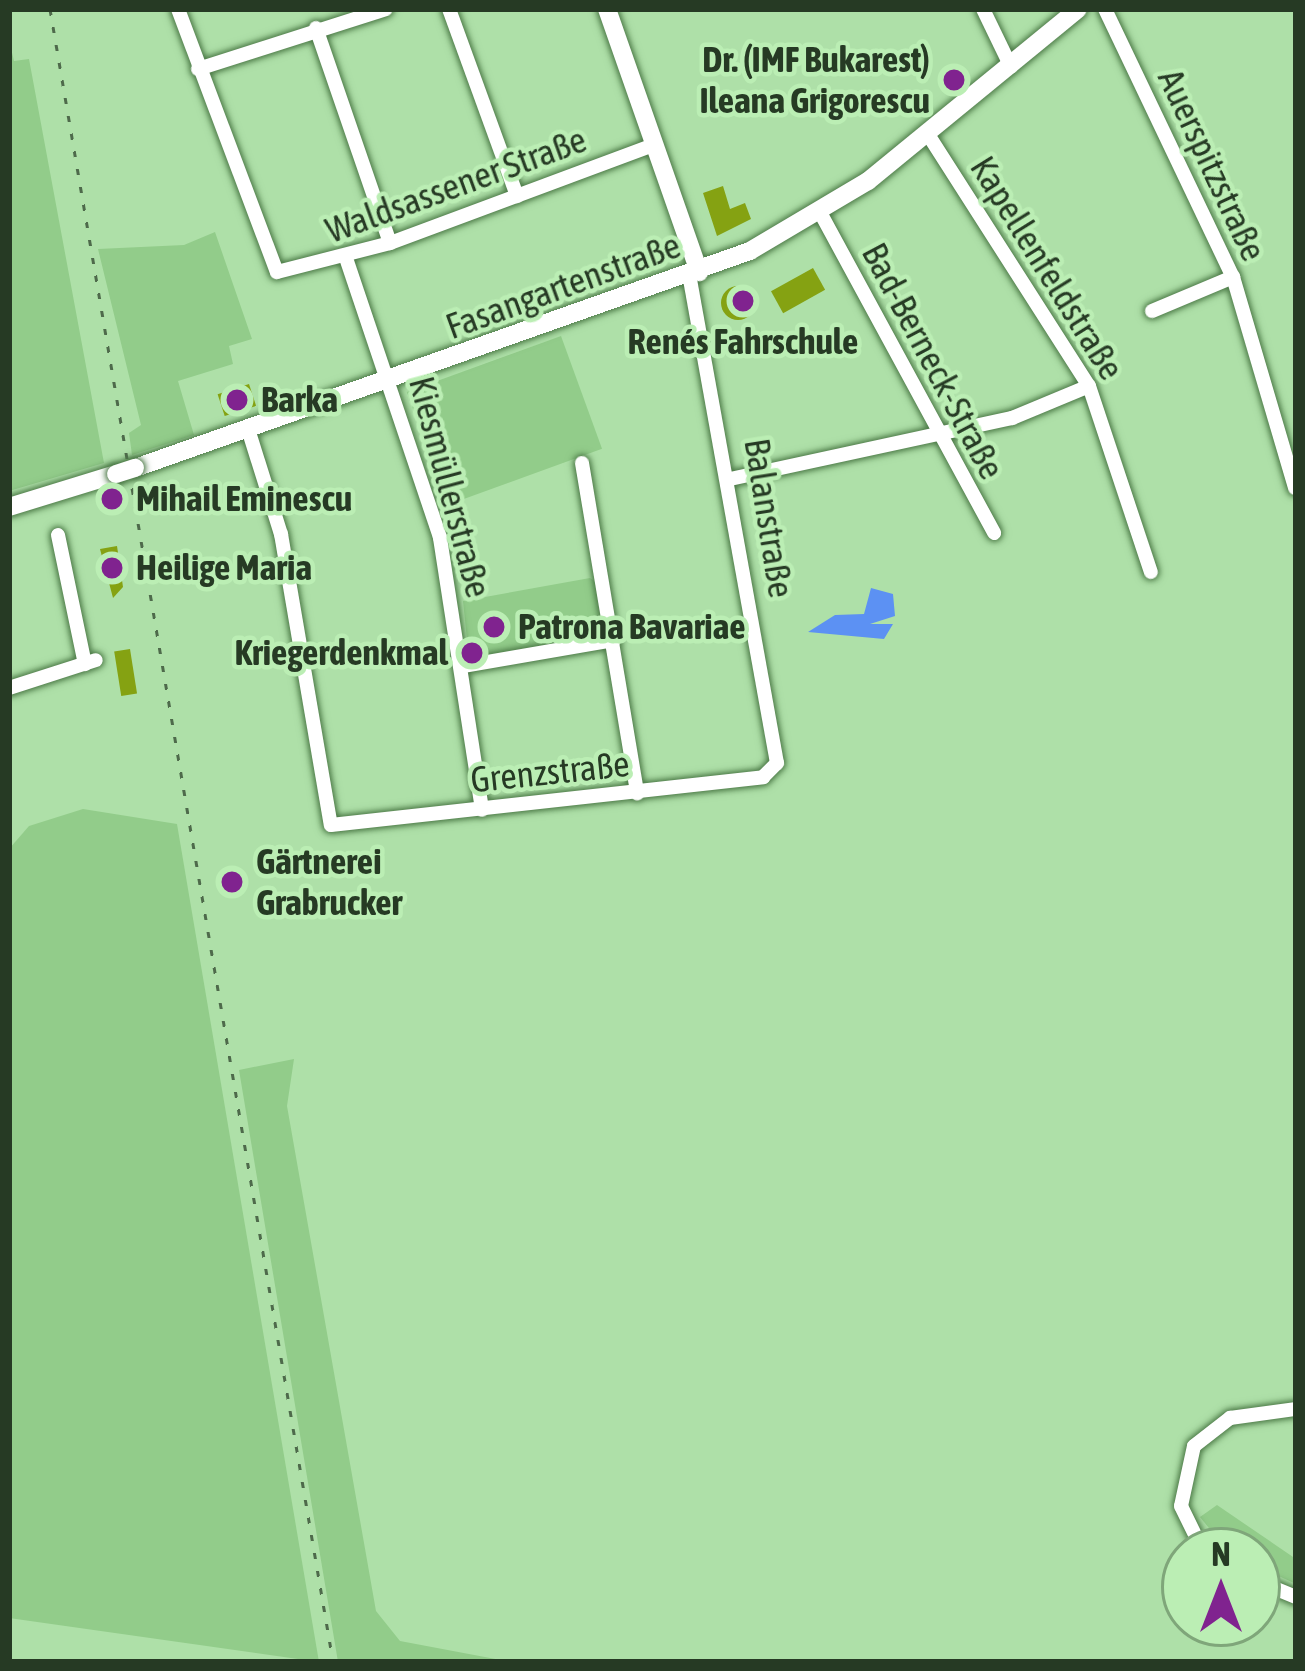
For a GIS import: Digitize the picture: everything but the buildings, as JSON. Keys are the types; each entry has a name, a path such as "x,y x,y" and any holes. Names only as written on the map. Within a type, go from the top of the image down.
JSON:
{"street":[{"path":"178,9 198,69 386,9"},
{"path":"449,9 517,196"},
{"name":"Balanstraße","path":"608,9 694,274 773,770"},
{"path":"982,9 1010,67"},
{"name":"Fasangartenstraße","path":"9,507 249,432 694,274 821,214 929,136 1078,9"},
{"name":"Auerspitzstraße","path":"1105,9 1233,277 1295,488"},
{"path":"316,28 390,243"},
{"name":"Waldsassener Straße","path":"198,69 277,272 346,258 653,145"},
{"name":"Kapellenfeldstraße","path":"929,136 1089,386 1151,572"},
{"name":"Bad-Berneck-Straße","path":"821,214 994,533"},
{"name":"Kiesmüllerstraße","path":"346,258 435,519 464,666 482,809"},
{"path":"1152,310 1233,277"},
{"path":"730,479 940,434 1089,386"},
{"name":"Grenzstraße","path":"249,432 281,534 332,825 638,793 773,770"},
{"path":"582,463 638,793"},
{"path":"9,688 90,662 58,536"},
{"path":"464,666 614,640"},
{"path":"1191,1527 1180,1505 1194,1446 1230,1418 1296,1409"}],"green space":[{"path":"9,40 14,61 29,59 104,463 9,491"},
{"path":"215,232 252,339 229,346 233,364 178,381 194,435 132,455 129,433 141,425 98,249 184,245"},
{"path":"561,336 602,449 448,505 407,392"},
{"path":"590,578 601,585 605,638 469,659 463,601"},
{"path":"83,809 177,824 319,1662 9,1618 9,849 29,826"},
{"path":"294,1059 287,1106 376,1611 400,1641 512,1662 338,1662 239,1070"},
{"path":"1217,1505 1249,1527 1208,1527 1200,1517"},
{"path":"1281,1549 1296,1559 1296,1584 1281,1577"}],"water":[{"path":"871,588 893,594 895,616 870,624 893,624 884,639 808,632 835,615 864,614"}],"railway":[{"path":"50,9 333,1662"}],"place":[{"name":"Dr. (IMF Bukarest) Ileana Grigorescu","path":"954,80"},
{"name":"Renés Fahrschule","path":"743,301"},
{"name":"Barka","path":"237,400"},
{"name":"Mihail Eminescu","path":"112,499"},
{"name":"Heilige Maria","path":"112,568"},
{"name":"Patrona Bavariae","path":"494,627"},
{"name":"Kriegerdenkmal","path":"472,653"},
{"name":"Gärtnerei Grabrucker","path":"232,882"}]}
